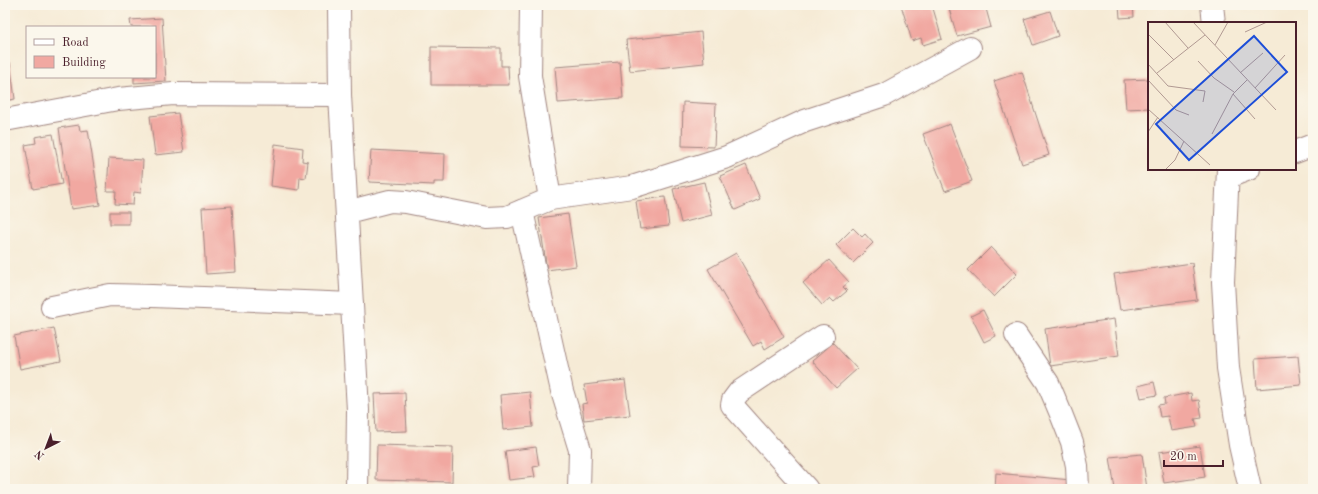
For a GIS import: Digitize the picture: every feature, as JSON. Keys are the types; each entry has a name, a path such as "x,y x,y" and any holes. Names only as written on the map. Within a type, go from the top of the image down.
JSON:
{"street":[{"path":"339,5 340,95 358,410 356,489"},
{"path":"531,5 530,76 550,199"},
{"path":"1212,5 1214,22"},
{"path":"347,212 390,201 406,202 487,218 507,217 550,199 632,187 727,157 805,121 884,95 970,48"},
{"path":"5,120 118,99 173,94 340,95"},
{"path":"1296,152 1313,145"},
{"path":"1244,170 1228,173 1223,282 1228,368 1240,444 1250,489"},
{"path":"522,211 562,392 580,450 579,489"},
{"path":"52,307 110,295 352,304"},
{"path":"1016,335 1048,383 1061,414 1072,442 1077,466 1078,489"},
{"path":"807,489 732,405 733,400 740,392 823,336"}],"building":[{"path":"901,5 932,5 942,39 923,45 921,38 912,41"},
{"path":"948,5 985,5 991,27 957,36"},
{"path":"1119,5 1133,5 1134,17 1120,18"},
{"path":"1050,11 1058,36 1033,45 1024,19"},
{"path":"162,18 166,81 134,83 134,78 156,78 156,26 131,26 130,20"},
{"path":"701,32 704,63 630,71 626,40"},
{"path":"431,47 501,48 501,66 508,66 509,85 431,85"},
{"path":"5,62 10,62 15,99 5,101"},
{"path":"620,62 623,98 558,103 555,67"},
{"path":"1022,72 1049,155 1022,164 994,81"},
{"path":"1148,79 1148,108 1126,109 1124,80"},
{"path":"683,102 716,104 714,147 682,146"},
{"path":"178,113 184,152 155,155 150,116"},
{"path":"950,124 972,181 945,191 923,134"},
{"path":"79,125 80,131 88,130 100,205 71,209 59,128"},
{"path":"53,134 62,184 33,189 25,145 36,143 35,137"},
{"path":"275,144 303,148 302,161 308,162 306,178 300,177 299,190 271,186"},
{"path":"371,150 445,154 444,182 434,182 434,185 369,182"},
{"path":"109,158 143,160 141,193 134,192 133,205 115,204 116,191 107,191"},
{"path":"746,165 760,199 735,210 720,176"},
{"path":"704,182 712,215 681,223 673,189"},
{"path":"665,197 669,226 640,229 636,201"},
{"path":"232,206 236,272 206,274 202,208"},
{"path":"110,212 129,212 129,224 110,224"},
{"path":"568,214 576,266 547,270 539,218"},
{"path":"853,228 862,237 865,234 873,243 853,263 836,245"},
{"path":"991,247 1017,274 994,297 968,270"},
{"path":"736,253 784,337 765,349 761,341 753,346 708,269"},
{"path":"829,260 849,282 843,287 847,291 834,302 830,298 822,305 803,283"},
{"path":"1192,263 1197,300 1120,310 1114,274"},
{"path":"983,310 996,336 984,342 971,316"},
{"path":"1114,319 1119,356 1050,366 1045,329"},
{"path":"54,328 61,361 20,369 14,336"},
{"path":"833,343 857,369 836,388 812,361"},
{"path":"1298,356 1301,385 1257,389 1255,359"},
{"path":"625,380 630,415 584,420 582,404 587,403 584,385"},
{"path":"1154,382 1157,395 1141,398 1138,386"},
{"path":"530,392 533,427 503,430 500,395"},
{"path":"405,393 407,431 376,432 374,394"},
{"path":"1191,393 1192,401 1199,400 1202,418 1195,419 1197,427 1171,431 1168,416 1160,417 1158,405 1165,404 1164,398"},
{"path":"377,445 453,447 452,482 376,480"},
{"path":"1200,446 1205,477 1164,483 1159,452"},
{"path":"536,447 539,466 533,467 535,477 509,480 505,451"},
{"path":"1142,454 1147,489 1115,489 1110,457"},
{"path":"996,473 1071,480 1071,489 995,489"}]}
